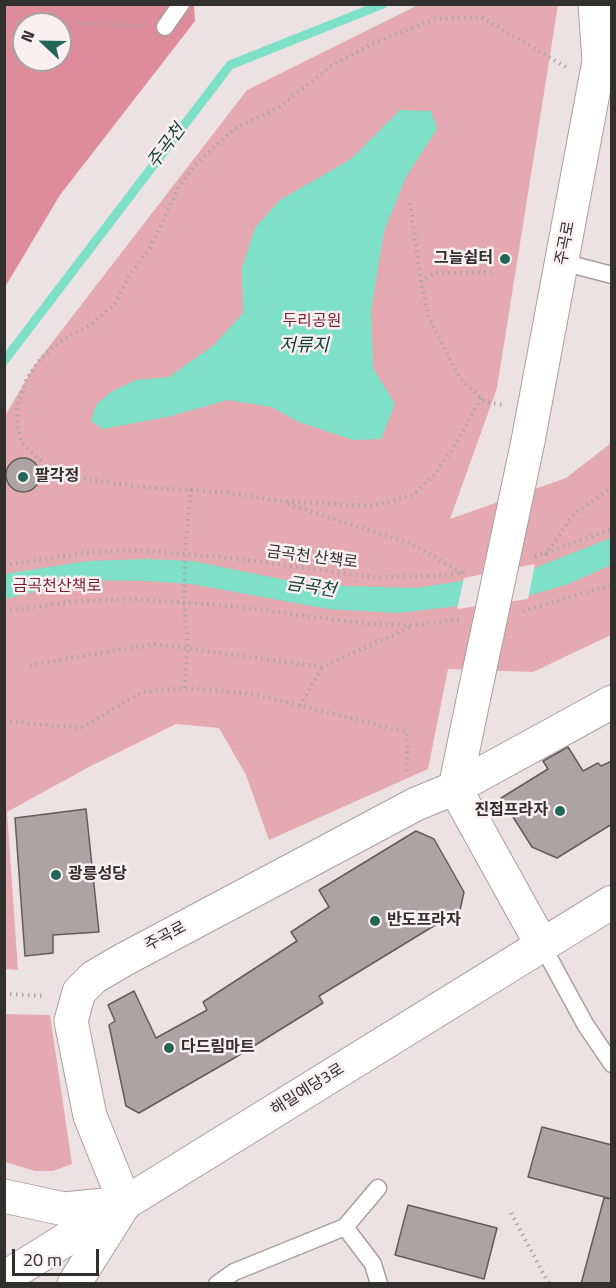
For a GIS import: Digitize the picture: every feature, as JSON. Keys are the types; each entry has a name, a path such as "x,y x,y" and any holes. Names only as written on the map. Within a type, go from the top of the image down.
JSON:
{"main road":[{"name":"주곡로","path":"454,788 531,425 602,65 595,4"},
{"name":"주곡로","path":"77,997 94,977 107,969 408,808 454,788 612,702"},
{"path":"454,788 542,945"},
{"name":"해밀예당3로","path":"5,1278 612,902"},
{"path":"77,997 71,1021 90,1116 125,1203"},
{"path":"4,1196 64,1209 125,1203"},
{"path":"74,1284 125,1203"},
{"path":"5,1278 7,1284"}],"lane":[{"path":"165,27 181,4"},
{"path":"562,262 612,275"},
{"path":"542,945 585,1024 612,1064"},
{"path":"217,1284 234,1272 345,1227 378,1188"},
{"path":"345,1227 373,1264 379,1284"}],"path":[{"path":"481,398 454,447 434,475 413,495 371,506 279,501 191,488 140,488 85,479 45,465 22,443 17,423 26,380 40,359 115,303 130,274 150,248 180,188 195,165 235,128 278,108 331,66 374,43 435,19 481,17 602,65"},
{"path":"4,24 30,21 165,27"},
{"path":"410,203 421,282 429,318 459,377 485,402 531,425"},
{"path":"421,282 434,273 494,272"},
{"path":"544,555 574,514 612,487"},
{"path":"184,688 188,647 184,602 184,554 191,488"},
{"path":"279,501 412,544 462,573"},
{"path":"524,560 544,555 612,529"},
{"name":"금곡천 산책로","path":"4,565 92,552 139,550 373,577 472,571"},
{"path":"511,613 535,609 612,585"},
{"path":"4,611 78,601 132,599 184,602 368,624 416,625 463,619"},
{"path":"30,665 154,644 322,667 416,625"},
{"path":"300,706 322,667"},
{"path":"4,721 81,728 142,692 184,688 253,694 407,732 408,808"},
{"path":"4,994 77,997"},
{"path":"511,1214 549,1284"}],"green space":[{"path":"418,5 558,5 497,388 450,519 566,478 611,443 611,635 533,672 448,669 428,769 269,840 246,775 219,728 176,724 87,768 7,812 18,970 5,969 5,416 34,366 247,90"},
{"path":"4,1014 50,1015 72,1164 53,1171 35,1171 5,1162"}],"shaded area":[{"path":"5,5 194,5 195,21 60,195 5,287"}],"water":[{"name":"저류지","path":"400,110 431,111 437,129 406,177 384,231 371,310 373,368 395,404 381,439 353,440 299,422 271,407 228,400 167,417 103,429 91,421 96,405 111,392 136,380 169,377 214,345 243,313 242,268 255,228 280,200 351,159"},
{"name":"금곡천","path":"611,538 611,565 566,585 513,600 397,613 328,609 191,584 147,581 82,580 5,599 4,574 88,561 145,559 192,561 310,585 416,588 527,571"}],"pier":[{"path":"535,564 528,599 457,609 464,578"}],"building":[{"name":"팔각정","path":"23,458 35,463 40,475 35,487 23,492 11,487 6,475 11,463"},
{"name":"진접프라자","path":"568,747 583,771 598,763 601,766 612,761 612,824 557,858 532,847 501,798 548,769 543,761"},
{"name":"광릉성당","path":"86,809 99,932 53,935 53,953 25,956 15,818"},
{"path":"416,831 434,839 464,892 460,910 319,996 323,1003 236,1057 139,1113 126,1106 109,1025 115,1021 108,1005 134,991 156,1038 207,1010 203,1002 297,941 291,932 329,907 319,890"},
{"path":"542,1127 612,1145 612,1199 528,1177"},
{"path":"604,1198 612,1199 612,1284 581,1284"},
{"path":"408,1205 497,1228 484,1279 395,1255"}],"waterway":[{"name":"주곡천","path":"4,361 230,65 383,4"}],"place":[{"name":"그늘쉼터","path":"505,259"},
{"name":"팔각정","path":"23,477"},
{"name":"진접프라자","path":"560,811"},
{"name":"광릉성당","path":"56,875"},
{"name":"반도프라자","path":"375,921"},
{"name":"다드림마트","path":"169,1048"}],"park label":[{"name":"두리공원","path":"312,322"},
{"name":"금곡천산책로","path":"57,587"}]}
